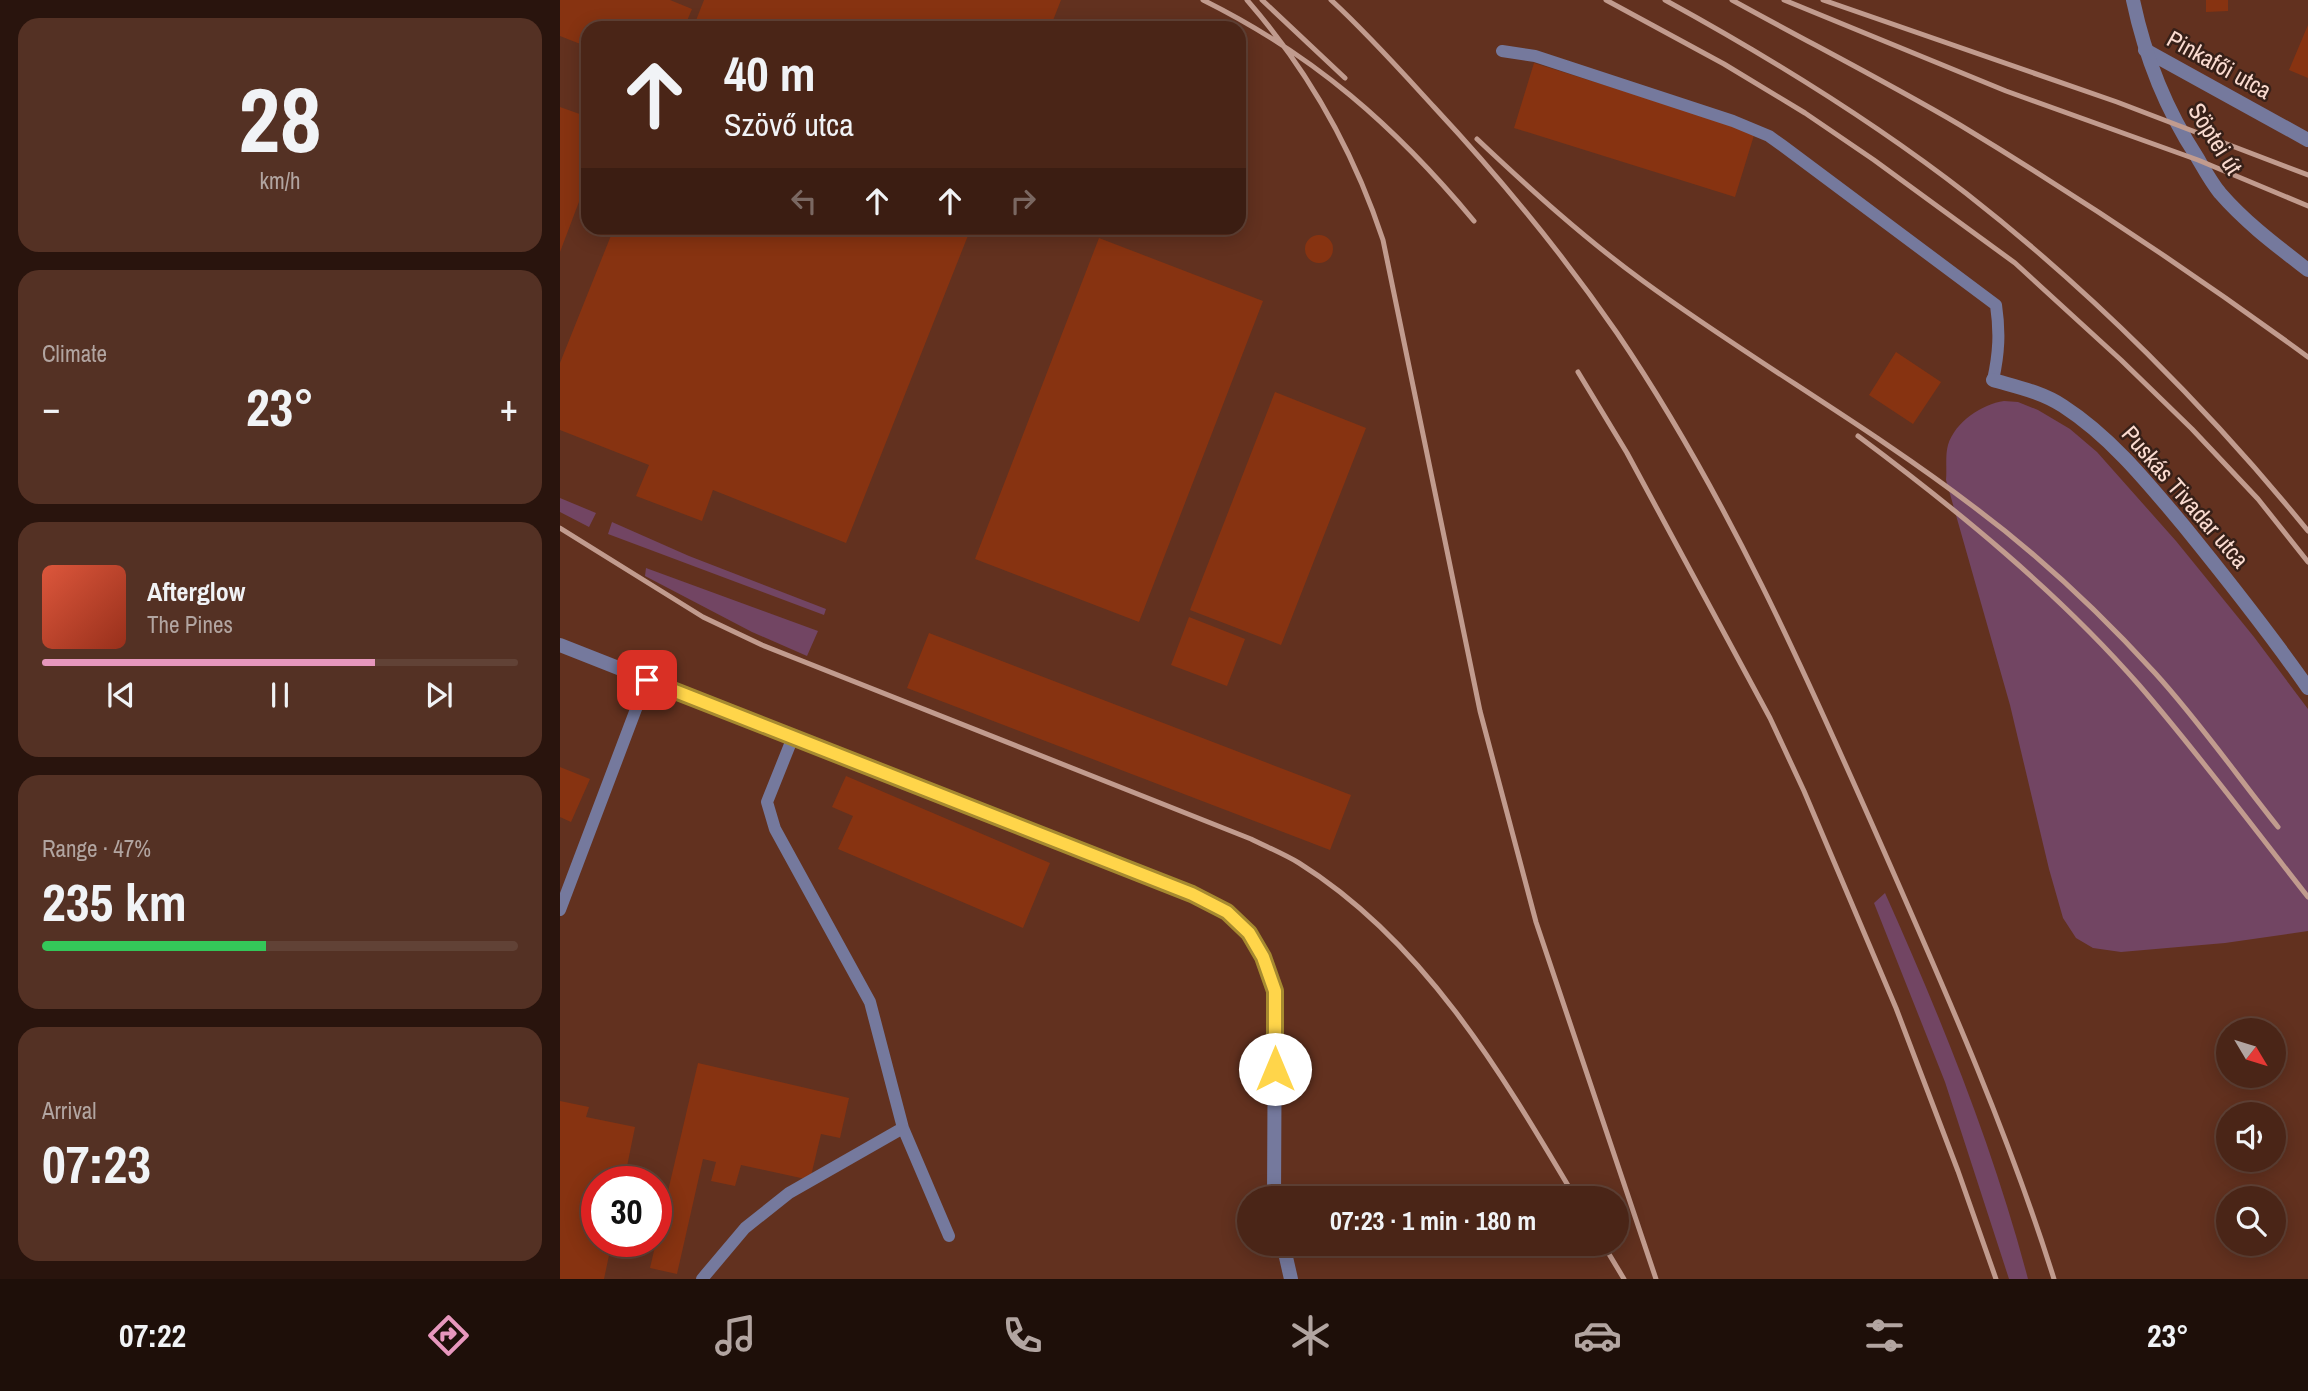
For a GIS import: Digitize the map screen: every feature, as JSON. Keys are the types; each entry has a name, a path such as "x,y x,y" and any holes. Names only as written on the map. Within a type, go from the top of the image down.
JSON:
{"street":[{"name":"Söptei út","path":"2133,0 2145,50 2176,125 2220,192 2259,232 2308,270"},
{"name":"Pinkafői utca","path":"2145,50 2308,140"},
{"name":"Puskás Tivadar utca","path":"1993,380 2034,391 2062,405 2107,440 2153,489 2221,571 2308,688"},
{"path":"560,645 1192,894 1227,912 1249,933 1263,957 1275,991 1275,1186"},
{"path":"1286,1256 1291,1279"}],"lane":[{"path":"1502,51 1535,56 1733,121 1769,136 1996,305 2000,351 1993,380"},
{"path":"560,910 647,680"},
{"path":"793,737 767,802 775,830 870,1002 903,1128 949,1236"},
{"path":"702,1279 746,1228 789,1193 903,1128"}],"shaded area":[{"path":"2004,401 2018,402 2038,410 2070,429 2097,452 2176,541 2308,709 2308,931 2225,943 2121,952 2093,948 2076,938 2063,918 2010,705 1946,480 1947,449 1957,429 1978,410"},
{"path":"560,498 596,513 589,527 560,512"},
{"path":"612,522 689,556 826,609 824,615 608,534"},
{"path":"646,568 818,631 807,656 752,632 645,576"},
{"path":"1885,893 1926,987 1982,1131 2028,1279 2009,1279 1945,1082 1874,903"}],"building":[{"path":"560,0 670,0 692,9 687,21 581,21 581,44 560,36"},
{"path":"704,0 1061,0 1053,21 696,21"},
{"path":"2206,0 2228,0 2228,11 2206,12"},
{"path":"2308,25 2308,78 2289,70"},
{"path":"1534,63 1755,132 1735,197 1514,128"},
{"path":"560,107 581,114 581,196 560,252"},
{"path":"611,235 968,235 846,543 713,490 702,521 636,496 649,465 560,430 560,363"},
{"path":"1319,235 1329,239 1333,249 1329,259 1319,263 1309,259 1305,249 1309,239"},
{"path":"1099,238 1263,301 1139,622 975,559"},
{"path":"1896,352 1941,382 1913,424 1869,395"},
{"path":"1275,392 1366,428 1281,645 1190,610"},
{"path":"1189,617 1245,639 1227,686 1171,665"},
{"path":"929,633 1351,795 1330,850 907,688"},
{"path":"560,767 590,779 571,822 560,817"},
{"path":"846,776 1050,863 1023,928 838,849 853,816 832,807"},
{"path":"698,1063 849,1098 840,1138 821,1134 810,1180 741,1165 735,1186 711,1181 716,1162 703,1159 677,1274 650,1268 653,1257 672,1257 672,1174"},
{"path":"560,1101 589,1107 586,1117 635,1127 627,1166 581,1166 581,1257 609,1257 604,1279 560,1279"}],"railway":[{"path":"1203,0 1243,21"},
{"path":"1247,0 1290,55 1327,113 1358,175 1383,240 1480,711 1536,922 1656,1279"},
{"path":"1262,0 1345,78"},
{"path":"1331,0 1384,52 1459,134 1553,245 1617,333 1694,457 1762,585 1854,783 1996,1116 2054,1279"},
{"path":"1606,0 1724,64 1805,113 2015,263 2192,429 2258,499 2308,562"},
{"path":"1665,0 1743,44 1858,116 1931,167 2013,231 2059,270 2147,353 2270,485 2308,531"},
{"path":"1732,0 2005,152 2093,208 2308,357"},
{"path":"1784,0 2006,91 2198,160 2308,206"},
{"path":"1823,0 2117,102 2308,175"},
{"path":"1246,23 1317,69 1383,124 1474,221"},
{"path":"1477,139 1558,213 1643,281 1934,477 2045,565 2091,607 2155,673 2278,827"},
{"path":"1578,372 1627,453 1770,718 1804,791 1896,1008 1996,1279"},
{"path":"1858,436 2005,553 2075,617 2139,685 2308,897"},
{"path":"560,528 703,617 762,645 1251,839 1299,863 1344,895 1385,931 1423,971 1489,1059 1568,1186"},
{"path":"1610,1256 1624,1279"}],"route":[{"path":"647,680 1192,894 1227,912 1249,933 1263,957 1275,991 1275,1069"}]}
